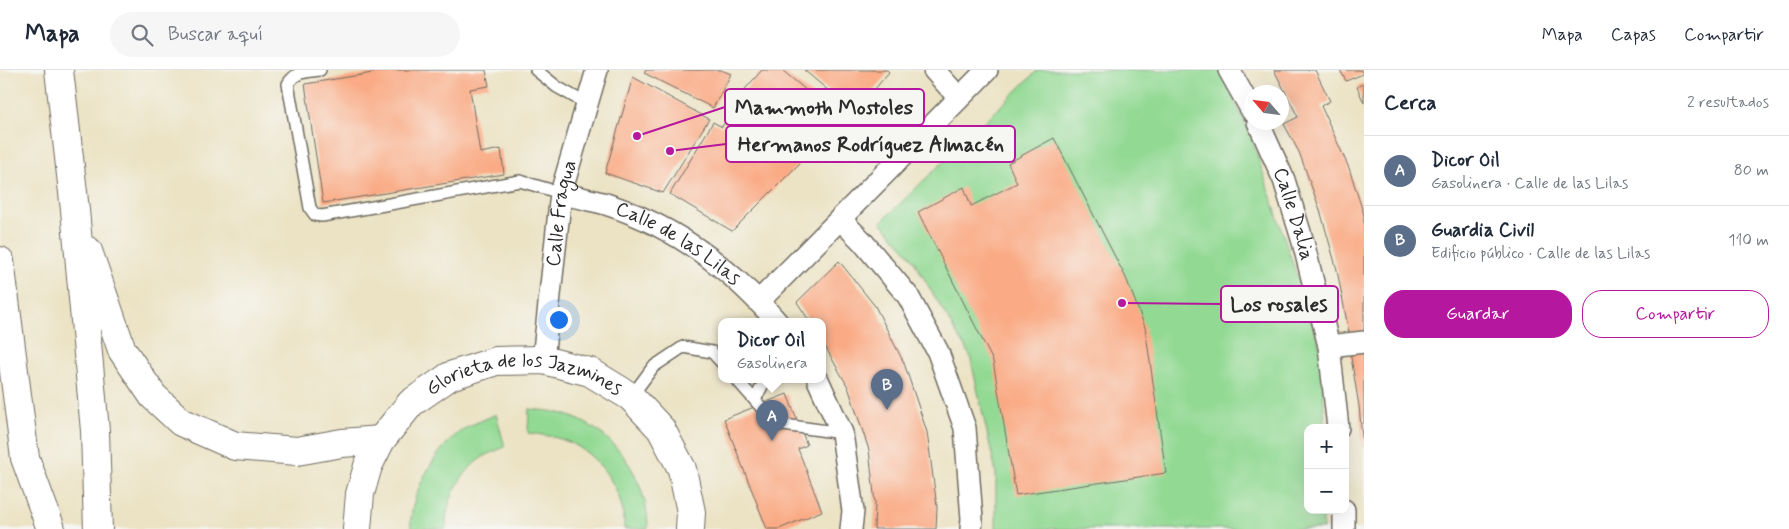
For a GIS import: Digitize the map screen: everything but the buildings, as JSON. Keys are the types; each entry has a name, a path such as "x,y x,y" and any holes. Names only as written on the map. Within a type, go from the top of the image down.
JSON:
{"main road":[{"path":"59,70 95,431 98,529"},
{"path":"74,210 122,350 153,396 181,422 235,446 297,451 342,443 381,440"},
{"path":"0,261 24,458 51,528"},
{"name":"Glorieta de los Jazmines","path":"355,527 360,494 368,466 381,440 411,403 450,376 496,361 544,360 590,372 631,397 661,429 682,468 691,512 690,529"}],"street":[{"name":"Calle Fragua","path":"544,360 561,193 597,70"},
{"path":"934,70 959,98"},
{"path":"759,301 987,70"},
{"path":"1229,70 1244,97"},
{"name":"Calle Dalia","path":"1262,130 1284,180 1303,242 1329,346 1338,424"},
{"name":"Calle de las Lilas","path":"561,193 606,204 648,221 681,238 726,270 759,301 774,318"},
{"path":"840,219 862,241 908,296 938,352 965,428 972,519 971,529"},
{"path":"1329,346 1364,342"},
{"path":"819,383 842,433 853,511 851,529"},
{"path":"1344,514 1344,529"}],"lane":[{"path":"320,70 303,72 293,76 288,84 310,208 315,215 322,216 520,181 561,193"},
{"path":"536,70 557,87 587,104"},
{"path":"631,397 653,367 683,347 712,352 718,359"},
{"path":"740,383 776,424 842,433"},
{"path":"755,400 764,383"}],"green space":[{"path":"1038,70 1219,70 1244,120 1244,130 1249,130 1321,350 1325,424 1304,424 1304,514 1323,514 1323,529 996,529 996,473 970,356 910,255 881,222"},
{"path":"529,409 566,415 584,422 613,444 635,475 642,492 648,529 624,529 624,516 617,492 603,469 584,451 562,440 528,433"},
{"path":"496,414 505,447 483,457 461,479 451,498 446,519 446,529 411,529 414,502 426,473 434,460 443,448 464,429"}],"place":[{"name":"Mammoth Mostoles","path":"637,136"},
{"name":"Hermanos Rodríguez Almacén","path":"670,151"},
{"name":"Los rosales","path":"1122,303"},
{"name":"Guardia Civil","path":"887,410"},
{"name":"Dicor Oil","path":"772,441"}]}
